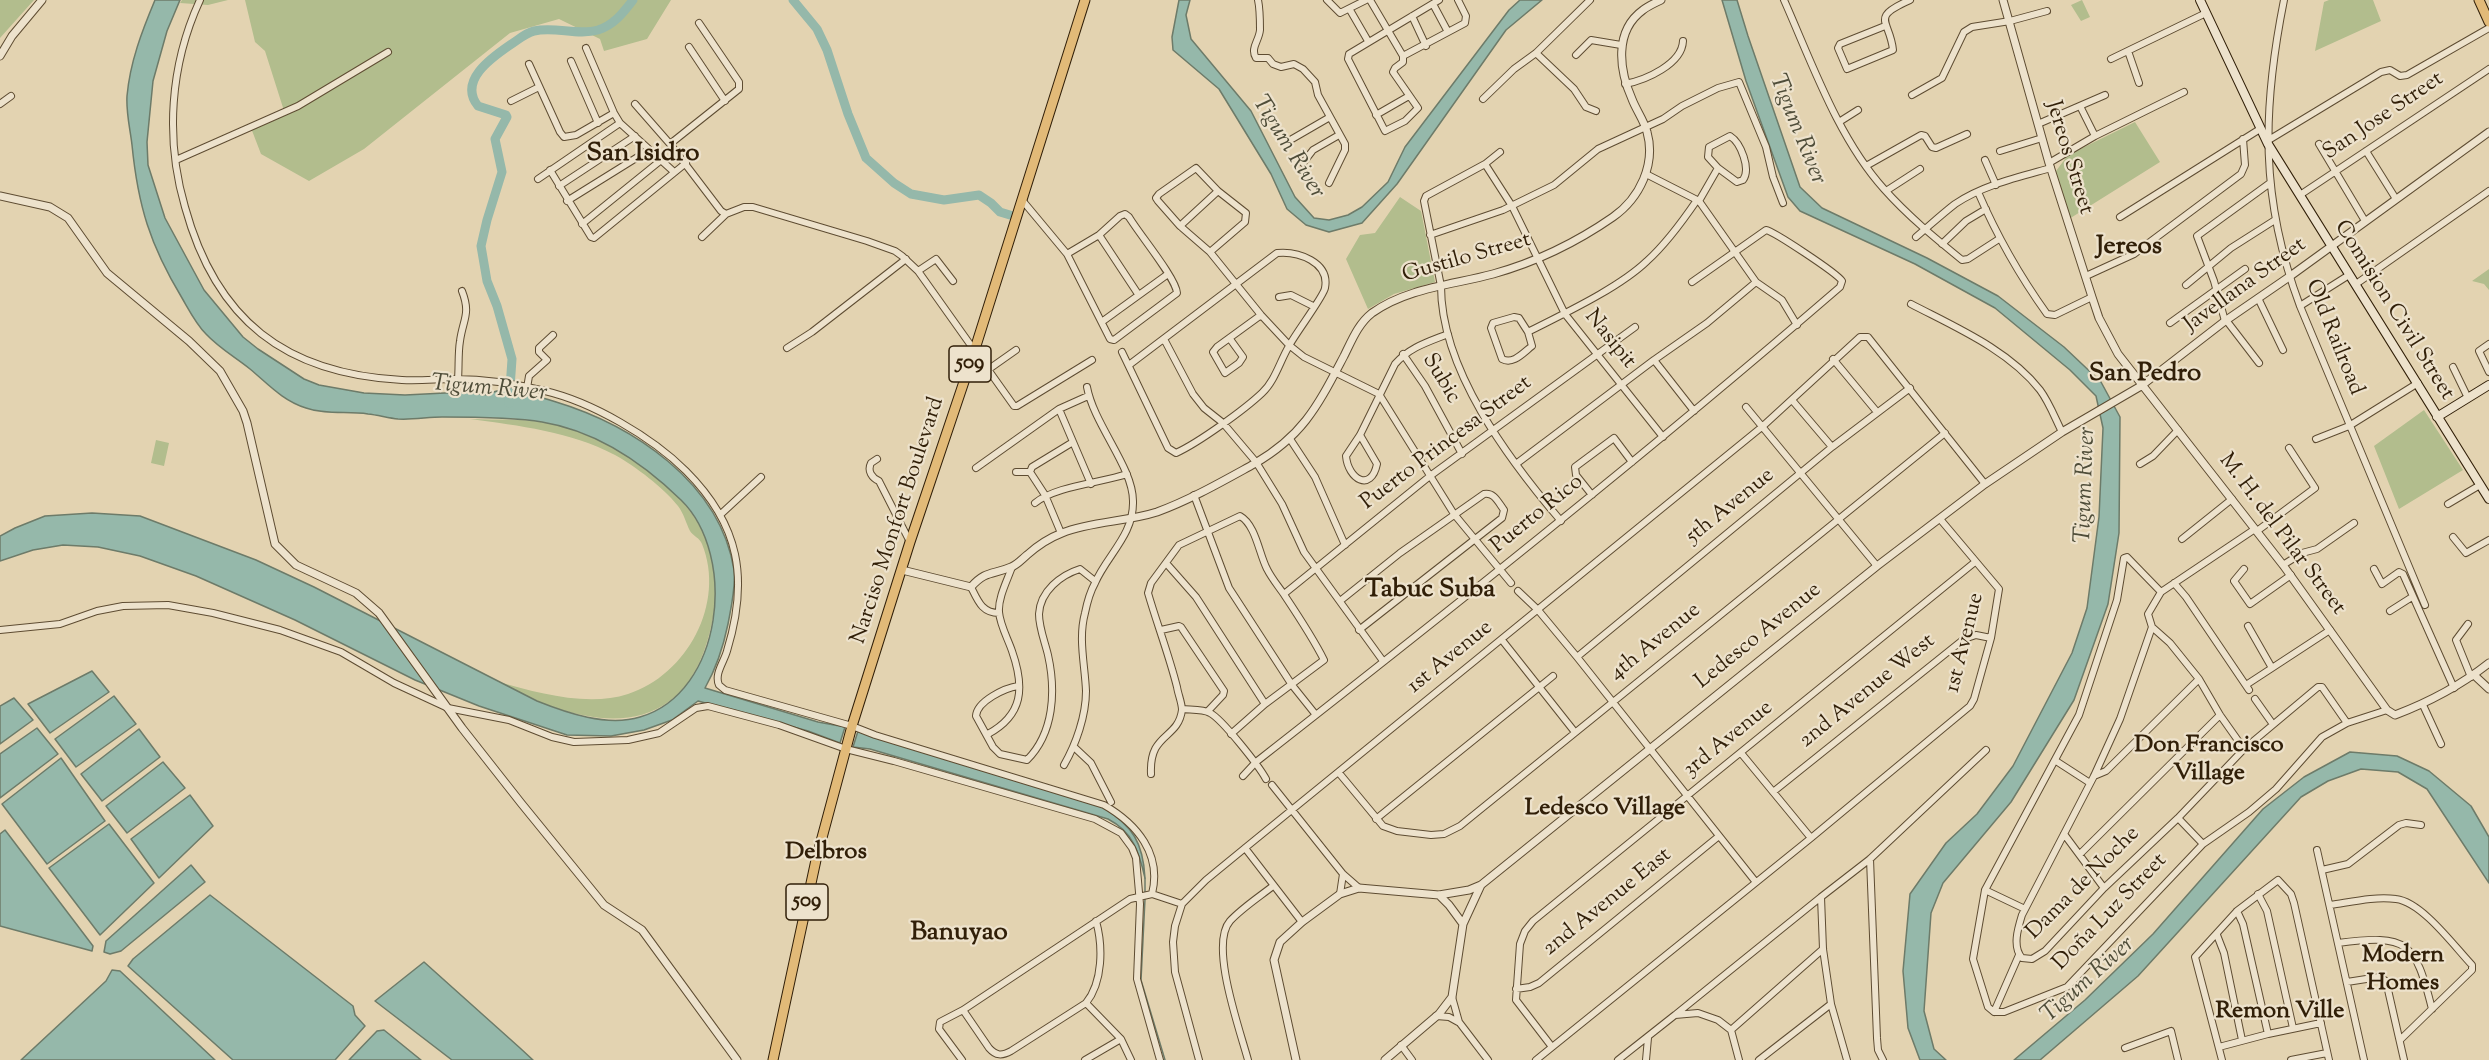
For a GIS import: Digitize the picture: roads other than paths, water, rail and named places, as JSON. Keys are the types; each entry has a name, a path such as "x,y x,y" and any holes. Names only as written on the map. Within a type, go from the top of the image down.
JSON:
{"main road":[{"name":"Narciso Monfort Boulevard","path":"773,1060 816,860 852,726 910,542 974,352 1085,0"},
{"name":"Comision Civil Street","path":"2200,0 2260,129 2489,500"},
{"path":"2481,2 2489,22"},
{"path":"2437,417 2489,385"}],"street":[{"path":"0,56 12,36 42,0"},
{"path":"200,0 181,57 174,91 173,134 176,160 182,199 191,230 204,260 224,295 248,324 293,355 345,374 403,380 458,379 544,391 572,400 642,435 687,472 721,514 734,549 740,589 733,633 717,676 719,685 735,693 852,726 1104,806 1122,817 1141,834 1152,864 1155,883 1144,895"},
{"path":"1258,0 1260,33 1253,48 1256,58 1268,58 1273,64 1281,67 1294,64 1303,69 1315,82 1318,95 1345,150 1329,183"},
{"path":"1327,0 1338,13 1350,10 1366,0"},
{"path":"1370,0 1404,56 1403,62 1393,72 1418,109 1405,121 1385,131"},
{"path":"1404,56 1465,23 1467,19 1458,0"},
{"path":"1483,99 1514,69 1536,53 1590,0"},
{"path":"1576,55 1591,40 1621,45 1628,27 1635,18 1643,10 1661,0"},
{"path":"1784,0 1839,122 1866,166 1886,191 1924,230 1965,261 1999,239"},
{"path":"1885,26 1840,44 1838,48 1847,69 1893,50 1885,26 1887,14 1892,8 1910,0"},
{"name":"Jereos Street","path":"2003,0 2050,166 2099,318 2118,354 2141,386"},
{"name":"Old Railroad","path":"2284,0 2272,66 2267,141 2275,220 2289,277 2300,306 2425,604"},
{"path":"1387,141 1385,131 1348,59 1352,50 1436,2 1448,32"},
{"path":"1350,10 1368,41"},
{"path":"1912,95 1945,74 1964,32 1972,27 2010,21 2047,11"},
{"path":"2111,59 2206,13"},
{"path":"1412,16 1426,46"},
{"path":"670,144 739,89 739,82 699,23"},
{"path":"2267,141 2381,72 2390,70 2400,76 2407,75 2489,28"},
{"path":"1626,84 1660,70 1683,49 1683,41"},
{"name":"Gustilo Street","path":"971,587 991,572 1012,567 1036,547 1060,533 1153,513 1194,495 1256,462 1290,439 1312,414 1359,327 1371,314 1397,297 1537,260 1582,236 1624,209 1638,192 1646,174 1649,152 1646,127 1626,84 1621,45"},
{"path":"689,47 725,101"},
{"path":"586,48 620,123 673,171"},
{"path":"2127,51 2139,83"},
{"path":"176,160 298,106 388,52"},
{"path":"1536,53 1574,89 1586,107 1596,111"},
{"path":"571,61 598,123"},
{"path":"529,64 564,137 576,135 614,113"},
{"name":"San Jose Street","path":"2300,195 2489,69"},
{"path":"1430,235 1512,206 1563,180 1598,149 1646,127 1718,88 1739,82 1766,147 1773,177 1783,203"},
{"path":"511,101 539,87"},
{"path":"1916,237 1954,205 1978,192 2050,166 2095,136 2184,92"},
{"path":"2038,124 2105,95"},
{"path":"0,104 11,96"},
{"path":"1376,115 1409,96"},
{"path":"635,104 726,214"},
{"path":"2080,106 2095,136"},
{"path":"1839,122 1858,110"},
{"path":"1292,139 1330,117"},
{"path":"538,179 620,123"},
{"path":"2120,217 2260,129"},
{"name":"Javellana Street","path":"2126,395 2225,321 2489,132"},
{"path":"1866,166 1921,135 1925,136 1932,147 1936,148 1967,134"},
{"path":"1303,164 1313,150 1339,135"},
{"path":"559,186 635,136"},
{"path":"1730,136 1737,141 1747,175 1743,180 1737,182 1718,168 1708,157 1709,147 1730,136"},
{"path":"2000,151 2042,138"},
{"path":"2086,276 2134,254 2241,174 2246,165 2243,139"},
{"path":"2319,144 2365,221"},
{"path":"567,201 649,150"},
{"path":"2366,151 2396,198"},
{"path":"1500,152 1485,164 1426,196 1424,201 1448,334 1468,386 1516,464 1561,521"},
{"path":"582,224 660,160"},
{"path":"1985,160 1996,185"},
{"path":"550,170 567,201 591,237 594,238 673,171 686,163"},
{"name":"Nasipit","path":"1485,164 1512,206 1565,314 1663,437"},
{"path":"1210,252 1247,218 1246,213 1218,191 1196,168 1159,194 1156,198 1158,201 1180,226 1210,252 1261,315 1289,345 1304,357 1379,394 1454,514 1501,568 1511,583"},
{"path":"1528,333 1626,278 1646,263 1698,201 1718,168"},
{"path":"1886,191 1920,170"},
{"path":"1646,174 1698,201 1756,282 1782,300 1797,325"},
{"path":"2259,363 2225,321 2209,266 2197,236 2270,183"},
{"path":"2356,284 2489,190"},
{"path":"1180,226 1218,191"},
{"path":"1978,192 1999,239 2020,276 2050,316 2092,297"},
{"path":"0,196 50,207 68,218 106,273 189,341 220,370 243,411 247,423 275,544 296,565 356,593 379,613 436,693 604,905 642,930 737,1060"},
{"path":"1022,200 1067,254 1103,321 1110,339 1114,340 1177,293 1178,289 1125,214 1099,235 1067,254"},
{"path":"702,237 726,214 748,206 895,251 906,258 918,271 1012,404 1017,406 1092,360"},
{"path":"1942,244 1966,221 1986,209"},
{"path":"2186,285 2275,220"},
{"name":"Puerto Rico","path":"1243,776 1256,762 1561,521 1663,437 1797,325 1840,287 1842,281 1821,262 1789,245 1771,231 1762,232 1734,254"},
{"path":"1099,235 1138,294"},
{"path":"1122,352 1168,448 1176,453 1182,451 1264,392 1289,345 1325,289 1324,275 1315,262 1288,252 1277,253 1129,365"},
{"path":"1692,282 1734,254"},
{"path":"787,348 821,325 906,258"},
{"path":"918,271 936,259 953,280"},
{"path":"2170,323 2245,269"},
{"path":"1103,321 1168,274"},
{"path":"2300,306 2349,275"},
{"path":"1516,464 1707,323 1756,282"},
{"path":"458,379 460,340 468,305 462,291"},
{"path":"1279,297 1291,295 1313,306"},
{"path":"2258,298 2283,350"},
{"path":"1911,304 1988,346 2024,374 2042,394 2064,430"},
{"path":"1230,339 1243,357 1239,363 1225,373 1213,352 1261,315"},
{"path":"1514,317 1519,318 1528,333 1532,345 1512,362 1507,362 1502,359 1491,328 1493,323 1514,317"},
{"name":"Puerto Princesa Street","path":"1284,594 1430,476 1596,353 1635,327"},
{"path":"1360,435 1377,464 1371,476 1365,480 1355,479 1351,475 1345,459 1347,451 1360,435 1395,364 1403,354 1448,334"},
{"path":"524,387 529,376 547,360 539,352 539,348 553,335"},
{"name":"1st Avenue","path":"1182,904 1206,880 1763,426 1833,359 1864,336 1868,337 1910,387"},
{"path":"1164,339 1193,394 1204,408 1223,423 1256,462 1282,504 1300,544 1383,662"},
{"path":"2489,344 2479,351 2489,372"},
{"path":"989,369 1016,350"},
{"name":"Subic","path":"1403,354 1425,386 1462,454"},
{"path":"1833,359 1877,412"},
{"path":"1654,360 1694,411"},
{"path":"2453,367 2468,398"},
{"path":"2316,439 2349,426 2418,383"},
{"name":"M. H. del Pilar Street","path":"2141,386 2283,565 2387,710"},
{"path":"1064,765 1074,747 1086,694 1081,628 1095,581 1120,544 1131,517 1133,502 1127,474 1108,441 1086,387"},
{"path":"1910,387 1985,484"},
{"name":"5th Avenue","path":"1577,657 1832,447 1910,387"},
{"name":"Ledesco Avenue","path":"1481,885 1877,566 1985,484 2064,430 2126,395"},
{"path":"976,468 1059,410 1088,396"},
{"path":"1792,400 1832,447"},
{"path":"1746,407 1877,566"},
{"path":"1059,410 1092,484"},
{"path":"2140,464 2153,456 2178,430"},
{"name":"4th Avenue","path":"1376,819 1383,826 1397,831 1444,834 1460,826 1574,731 1945,433"},
{"path":"1592,495 1576,475 1575,467 1614,438 1632,462"},
{"path":"1290,439 1315,477 1345,545"},
{"path":"1030,472 1032,467 1073,442"},
{"path":"2019,955 1994,1012 1984,999 1973,959 1986,890 2079,715 2109,628 2121,586 2124,558 2127,557 2161,592 2256,530 2315,488 2289,448"},
{"path":"877,459 871,463 869,471 879,481 910,542"},
{"path":"1016,472 1030,472"},
{"path":"1030,472 1044,495 1060,533"},
{"path":"1035,503 1044,495 1127,474"},
{"path":"721,514 762,477"},
{"path":"2448,504 2480,484"},
{"path":"1340,601 1400,552 1484,494 1489,493 1494,496 1504,510 1504,514 1359,630"},
{"path":"1194,495 1229,588 1292,685 1316,715"},
{"path":"2182,539 2232,500"},
{"path":"1151,774 1150,758 1155,746 1176,725 1182,709 1161,630 1148,593 1151,583 1179,545 1206,530 1240,516 1244,518 1254,536 1266,568 1324,660 1265,704 1231,734"},
{"name":"1st Avenue","path":"1536,1060 1970,706 1974,699 1990,638 1999,589 1940,519"},
{"path":"2283,565 2302,553 2317,549 2354,523"},
{"path":"2453,537 2466,553 2489,540"},
{"path":"1166,562 1196,597 1265,704"},
{"name":"3rd Avenue","path":"1516,989 1520,944 1525,931 1533,921 1975,562"},
{"path":"988,734 1008,722 1015,713 1018,686 1013,654 999,613 1012,567"},
{"path":"1018,686 994,696 976,712 981,728 988,734 993,747 1000,754 1027,760 1041,741 1053,706 1048,657 1039,613 1043,600 1054,583 1080,568 1095,581"},
{"path":"2244,569 2234,581 2250,604 2290,575"},
{"path":"2374,569 2382,584 2401,572 2454,688"},
{"path":"902,570 971,587 979,604 986,611 999,613"},
{"path":"2174,583 2186,597 2247,688 2272,668 2331,630"},
{"path":"1518,591 1538,610 1577,657 1755,881"},
{"name":"Dama de Noche","path":"2161,592 2151,606 2148,615 2152,627 2120,719 2094,776 2025,909 2017,937 2019,955 2025,958 2038,957 2244,749 2272,723 2320,686 2347,723"},
{"path":"2390,611 2412,597"},
{"path":"0,630 60,624 97,610 123,606 168,605 213,613 279,630 341,652 394,683 448,708 509,720 552,737 585,742 628,740 659,733 696,708 708,706 778,725 846,749 1072,811 1109,825 1121,833 1132,848 1144,895 1137,979 1160,1060"},
{"path":"2468,624 2456,640 2473,676 2489,689"},
{"path":"2248,626 2272,668"},
{"path":"1161,630 1181,627 1224,691 1209,711"},
{"path":"2152,627 2170,643 2199,679 2220,715 2244,749"},
{"name":"2nd Avenue West","path":"1773,792 1964,639 1976,635 1990,638"},
{"path":"1502,640 1574,731"},
{"path":"2387,710 2395,716 2423,705 2473,676 2489,663"},
{"path":"1339,773 1376,819 1553,676"},
{"path":"2094,776 2106,771 2199,679"},
{"path":"2255,699 2272,723"},
{"path":"2423,705 2441,744"},
{"path":"1182,709 1209,711 1256,762 1266,779"},
{"name":"Doña Luz Street","path":"1994,1012 2004,1012 2067,987 2203,844 2249,812 2276,789 2322,737 2347,723 2387,710"},
{"path":"2080,854 2220,715"},
{"path":"1074,747 1091,763 1111,801"},
{"path":"1618,1060 1870,859 1986,750"},
{"path":"1741,753 1811,838"},
{"path":"2056,761 2090,783"},
{"path":"1272,785 1343,874 1359,888"},
{"path":"2178,818 2203,844"},
{"path":"2322,870 2348,864 2399,825 2406,823 2421,825"},
{"path":"2064,834 2104,888"},
{"name":"2nd Avenue East","path":"1516,989 1539,983 1719,836"},
{"path":"1245,848 1302,922"},
{"path":"2317,849 2364,1060"},
{"path":"1870,859 1877,1038 1878,1050 1883,1060"},
{"path":"1340,894 1343,874"},
{"path":"2222,1060 2195,957 2237,911 2278,880 2291,894 2294,903 2328,1056 2291,1060"},
{"path":"1293,1059 1274,960 1281,942 1302,922 1340,894 1359,888 1439,895 1469,890 1481,885"},
{"path":"1481,885 1463,924 1452,997 1459,1022 1488,1060"},
{"path":"1248,1060 1222,961 1223,933 1229,922 1273,886"},
{"path":"1986,890 2025,909"},
{"path":"2258,894 2266,908 2293,1028"},
{"path":"962,1060 938,1026 940,1022 963,1010 1096,921 1129,896 1144,895 1182,904 1175,926 1173,960 1199,1060"},
{"path":"1439,895 1463,924"},
{"path":"1821,897 1823,949 1831,1004 1847,1060"},
{"path":"2331,905 2394,898 2406,901 2418,908 2473,968 2400,1040"},
{"path":"2237,911 2243,924 2268,1034"},
{"path":"963,1010 993,1053 1000,1055 1011,1051 1086,1003 1095,988 1100,954 1101,944 1096,921"},
{"path":"2217,935 2224,953 2242,1040"},
{"path":"2338,943 2380,939 2403,945 2417,961 2432,1009"},
{"path":"1731,1030 1823,949"},
{"path":"2347,982 2379,977 2386,981 2404,1060"},
{"path":"1516,989 1519,1004 1552,1047"},
{"path":"1385,1060 1436,1017 1452,997"},
{"path":"1086,1003 1121,1039 1131,1060"},
{"path":"1759,1060 1831,1004"},
{"path":"1675,1015 1698,1013 1718,1020 1731,1030 1739,1060"},
{"path":"1436,1017 1449,1017 1459,1022"},
{"path":"2219,1047 2321,1023"},
{"path":"2125,1048 2171,1030 2178,1060"},
{"path":"1646,1060 1648,1038"},
{"path":"1088,1059 1121,1039"},
{"path":"1401,1045 1412,1060"}],"waterway":[{"name":"Tigum River","path":"509,403 512,359 497,306 487,281 481,246 502,172 495,139 507,117 478,106 473,97 474,79 494,56 527,33 542,30 582,32 598,30 613,22 633,0"},
{"path":"793,0 817,29 827,50 848,114 866,158 894,183 911,194 944,200 979,195 1000,212 1010,215"},
{"path":"1145,878 1145,892"},
{"path":"1145,899 1141,980 1165,1060"}],"district":[{"name":"San Isidro","path":"643,156"},
{"name":"Jereos","path":"2129,249"},
{"name":"San Pedro","path":"2145,376"},
{"name":"Tabuc Suba","path":"1430,592"},
{"name":"Don Francisco Village","path":"2209,761"},
{"name":"Ledesco Village","path":"1605,810"},
{"name":"Delbros","path":"826,854"},
{"name":"Banuyao","path":"959,935"},
{"name":"Modern Homes","path":"2403,971"},
{"name":"Remon Ville","path":"2280,1013"}]}
